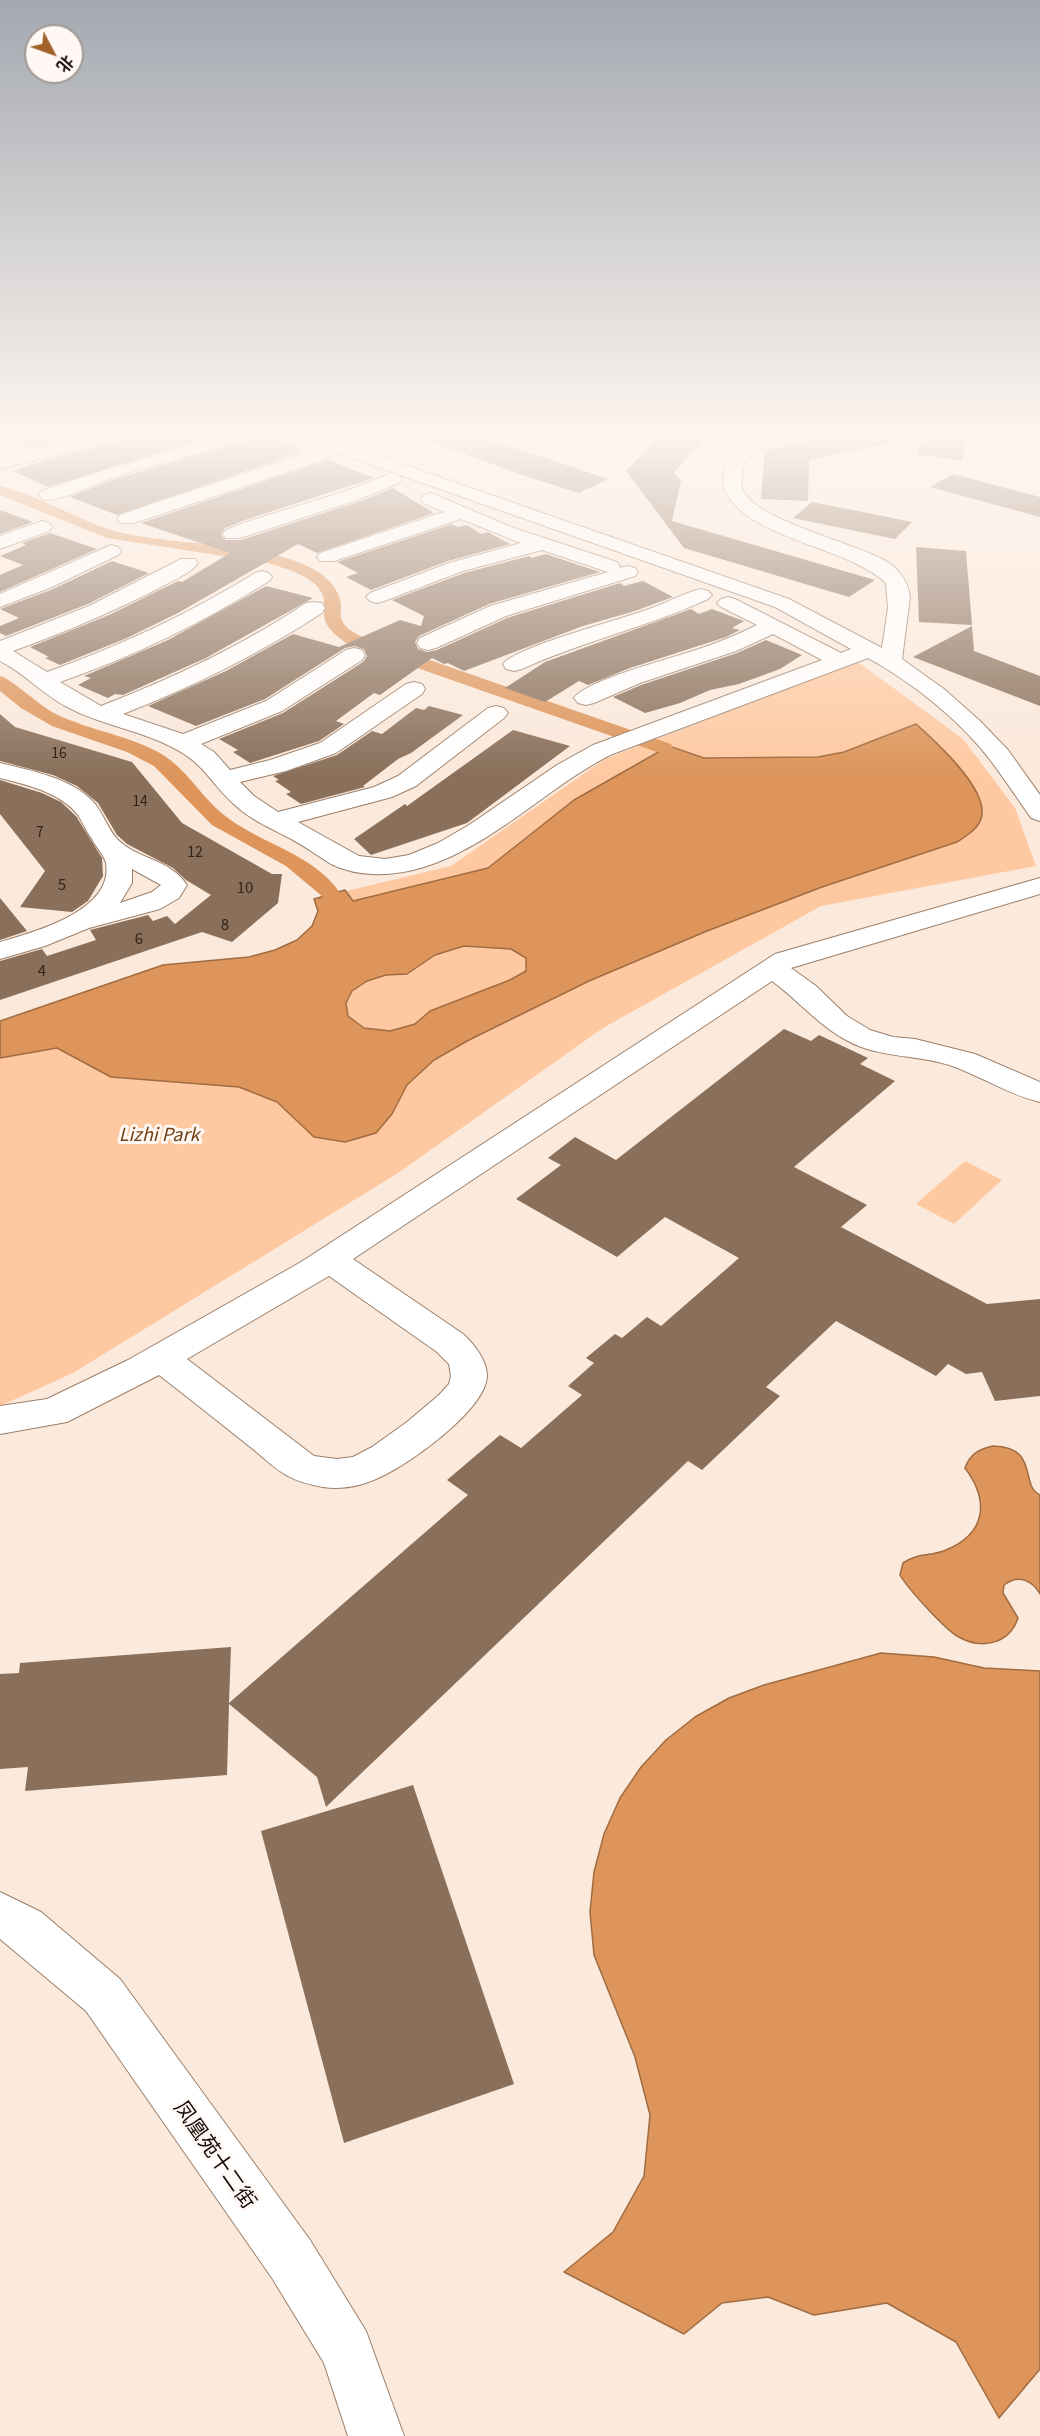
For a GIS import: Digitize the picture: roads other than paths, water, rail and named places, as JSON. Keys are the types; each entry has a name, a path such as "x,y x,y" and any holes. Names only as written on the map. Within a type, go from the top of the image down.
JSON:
{"street":[{"path":"327,557 355,548"},
{"path":"376,597 456,567 528,548"},
{"path":"553,548 649,578"},
{"path":"621,548 782,603 890,661 936,694 972,726 999,755 1040,813"},
{"path":"837,548 869,559 893,577 900,591 890,661"},
{"path":"0,601 111,552"},
{"path":"0,648 104,609 150,586 188,563"},
{"path":"429,643 498,611 628,572"},
{"path":"43,681 110,657 169,631 220,604 262,577"},
{"path":"670,585 736,607 840,661"},
{"path":"514,664 575,638 645,619 701,595"},
{"path":"101,714 166,690 224,663 273,636 314,608"},
{"path":"586,698 646,672 717,651 748,639 774,625"},
{"path":"0,653 28,667 64,697 101,714 154,731 182,743 205,758 252,808 356,864 377,868 399,867 419,861 467,836 592,754 869,650"},
{"path":"182,743 274,706 354,655"},
{"path":"225,778 277,766 328,748 414,689"},
{"path":"274,821 383,792 407,781 496,714"},
{"path":"0,770 46,784 84,806 119,862 120,879 111,896 95,912 71,927"},
{"path":"0,951 97,917 165,899 172,892 174,885 170,879 110,847"},
{"path":"0,1420 54,1412 161,1358 328,1259 784,960 1040,886"},
{"path":"772,968 806,992 837,1022 860,1036 890,1046 915,1048 964,1060 1040,1093"},
{"path":"161,1358 301,1466 314,1471 337,1474 359,1471 373,1466 454,1405 468,1383 469,1372 466,1361 450,1343 328,1259"},
{"name":"凤凰苑十二街","path":"0,1914 25,1928 103,1995 291,2259 347,2350 376,2436"}],"waterway":[{"path":"195,548 270,559 293,566 316,577 331,594 332,618 338,629 352,639 664,748"},
{"path":"0,681 18,697 48,717 81,731 142,751 161,762 219,821 293,862 330,893"}],"park label":[{"name":"Lizhi Park","path":"159,1134"}]}
